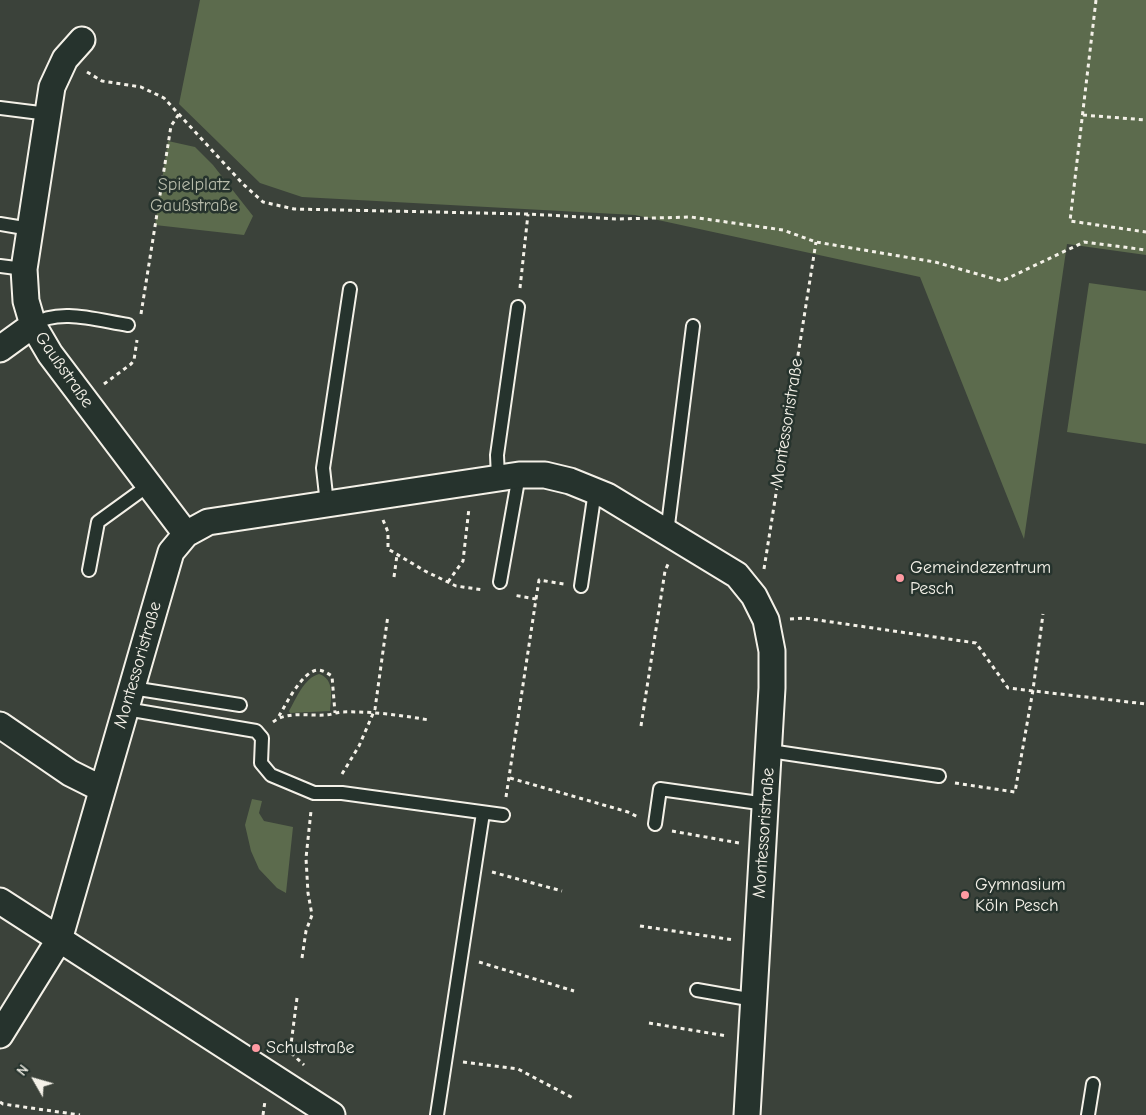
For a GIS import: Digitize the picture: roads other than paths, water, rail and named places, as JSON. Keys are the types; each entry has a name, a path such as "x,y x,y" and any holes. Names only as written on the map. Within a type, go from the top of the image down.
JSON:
{"street":[{"name":"Gaußstraße","path":"82,40 65,59 52,87 30,228 12,268 26,301 33,325 50,354 186,534"},
{"path":"0,349 33,325"},
{"name":"Montessoristraße","path":"0,1035 60,940 171,552 186,534 208,522 508,476 545,475 570,481 607,496 737,576 754,596 762,612 772,651 772,688 770,751 747,1115"},
{"path":"0,725 70,773 102,789"},
{"path":"0,902 332,1115"}],"lane":[{"path":"0,108 48,114"},
{"path":"0,224 30,228"},
{"path":"327,504 323,468 350,290"},
{"path":"500,582 508,476 497,455 518,307"},
{"path":"33,325 40,320 55,316 69,316 136,326"},
{"path":"673,536 693,326"},
{"path":"89,570 98,522 148,485"},
{"path":"581,586 595,491"},
{"path":"129,698 240,705"},
{"path":"129,698 256,731 262,738 261,762 271,775 319,793 342,793 503,815"},
{"path":"770,751 939,776"},
{"path":"655,824 660,789 766,804"},
{"path":"437,1115 483,813"},
{"path":"697,990 754,1000"},
{"path":"1088,1115 1093,1084"}],"place":[{"name":"Gemeindezentrum Pesch","path":"900,578"},
{"name":"Gymnasium Köln Pesch","path":"965,895"},
{"name":"Schulstraße","path":"256,1048"}],"park label":[{"name":"Spielplatz Gaußstraße","path":"194,195"}]}
